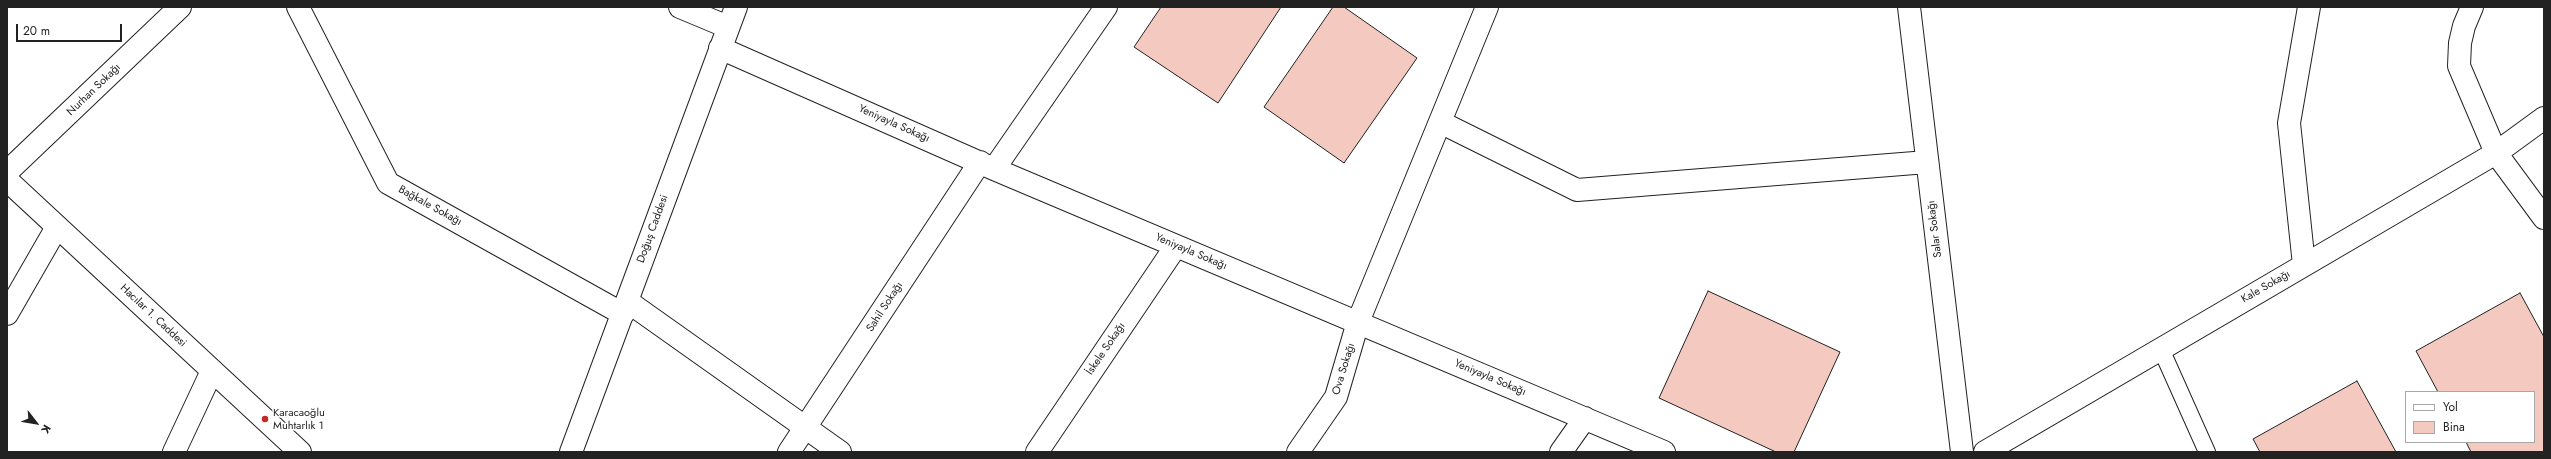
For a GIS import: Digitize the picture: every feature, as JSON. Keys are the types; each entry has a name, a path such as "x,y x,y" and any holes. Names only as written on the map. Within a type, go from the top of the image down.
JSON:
{"street":[{"name":"Nurhan Sokağı","path":"7,172 180,7"},
{"name":"Bağkale Sokağı","path":"298,7 388,183 625,307 840,452"},
{"path":"680,7 728,27"},
{"name":"Doğuş Caddesi","path":"571,452 736,7"},
{"name":"Sahil Sokağı","path":"790,452 987,166 1106,7"},
{"name":"Ova Sokağı","path":"1298,452 1336,397 1358,322 1486,7"},
{"name":"Salar Sokağı","path":"1909,7 1962,452"},
{"path":"2304,265 2289,123 2309,7"},
{"path":"2472,7 2464,26 2460,43 2459,66 2496,153 2544,218"},
{"name":"Yeniyayla Sokağı","path":"720,48 987,166 1664,452"},
{"name":"Kale Sokağı","path":"1995,449 2161,349 2496,153 2544,118"},
{"path":"1440,122 1577,190 1927,162"},
{"name":"Hacılar 1. Caddesi","path":"7,180 300,452"},
{"path":"7,314 57,227"},
{"name":"İskele Sokağı","path":"1036,452 1176,246"},
{"path":"174,452 212,371"},
{"path":"1561,452 1584,418"}],"lane":[{"path":"2161,349 2202,450"}],"building":[{"path":"1161,7 1281,7 1218,103 1134,47"},
{"path":"1333,7 1344,7 1417,58 1344,163 1264,107"},
{"path":"1708,291 1840,352 1794,452 1776,452 1659,398"},
{"path":"2520,293 2544,337 2544,452 2471,452 2466,443 2535,443 2535,391 2437,391 2416,351"},
{"path":"2357,381 2396,452 2260,452 2253,439"}],"place":[{"name":"Karacaoğlu Muhtarlık 1","path":"265,419"}]}
